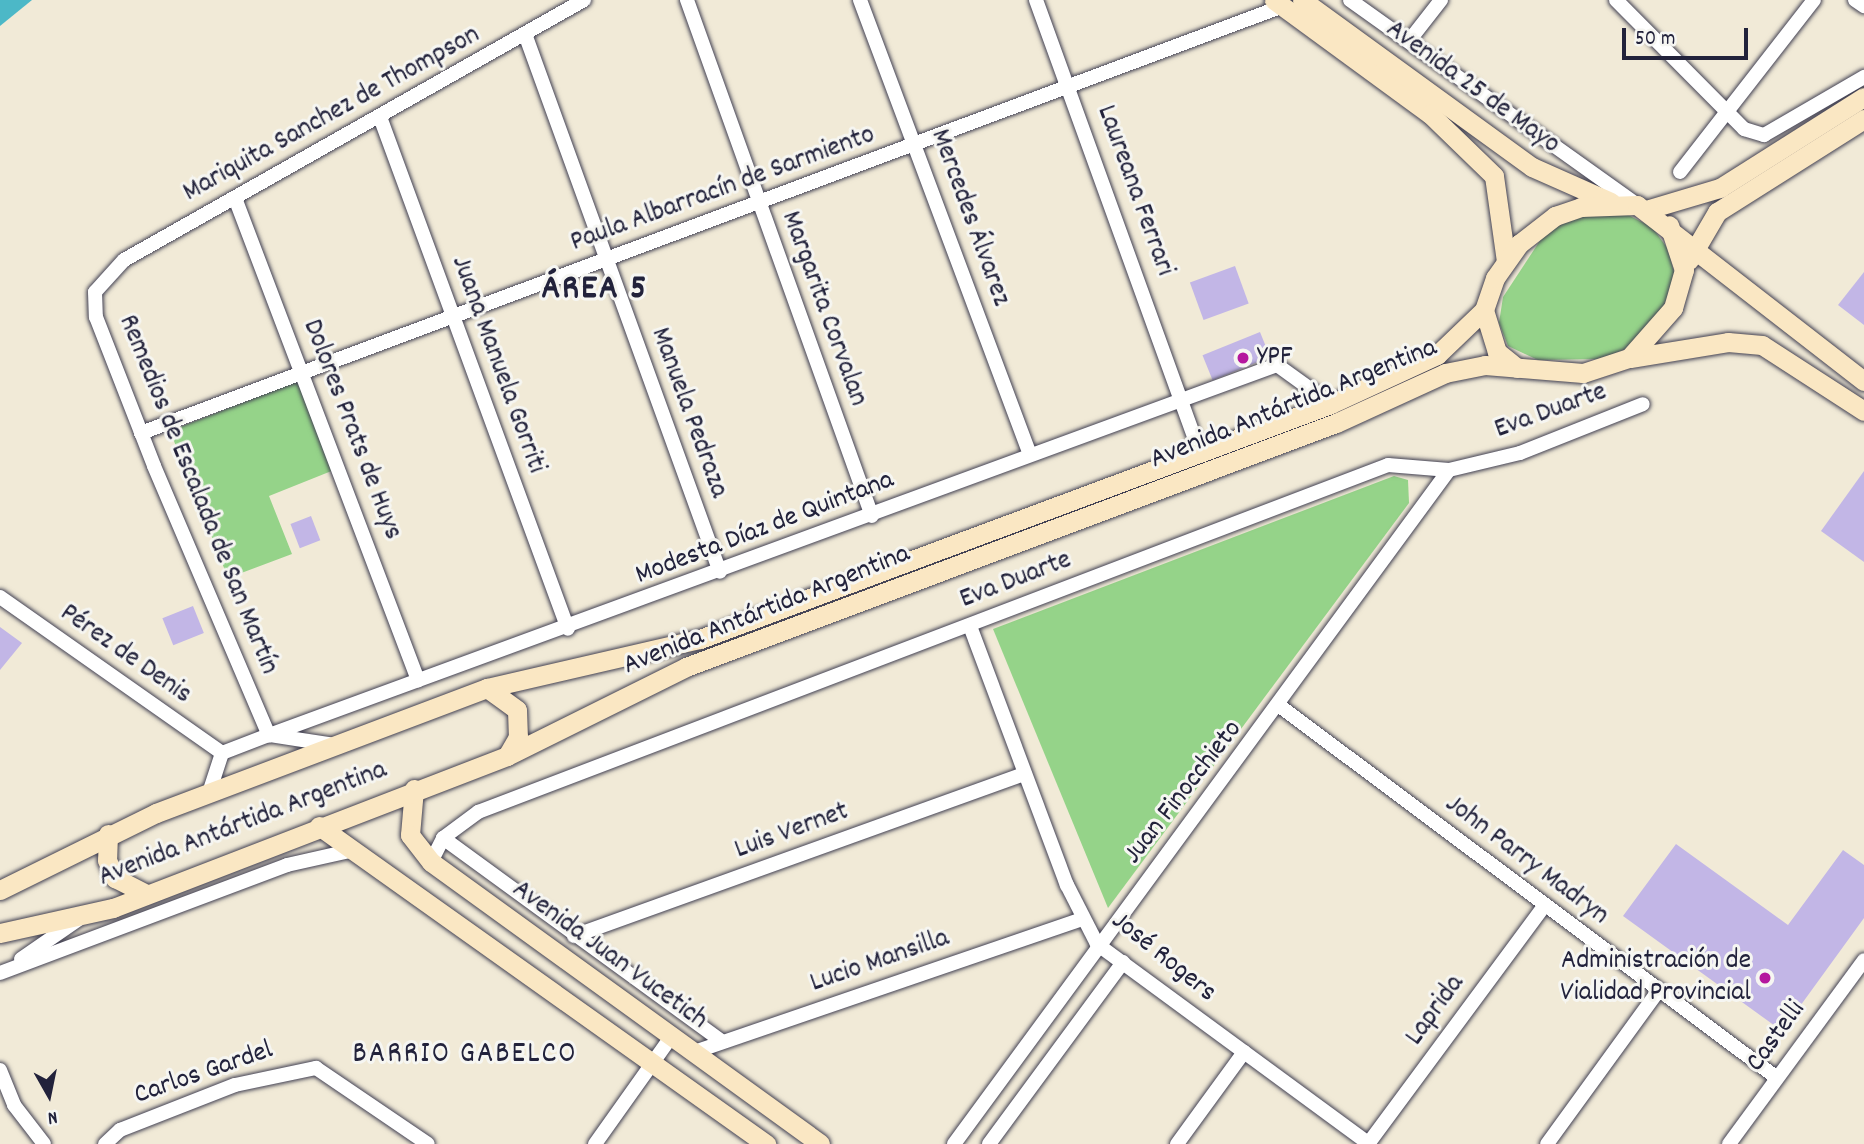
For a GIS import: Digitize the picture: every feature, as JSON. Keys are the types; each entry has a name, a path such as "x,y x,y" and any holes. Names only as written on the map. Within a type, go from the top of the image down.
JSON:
{"main road":[{"name":"Avenida 25 de Mayo","path":"1302,0 1532,167 1635,206"},
{"name":"Avenida 25 de Mayo","path":"1278,3 1430,114 1493,176 1502,196 1506,261"},
{"path":"1864,97 1720,188 1635,206 1555,216 1528,233 1506,261 1484,310 1497,352 1517,368 1583,373 1629,358 1728,342 1762,345 1864,411"},
{"path":"1629,358 1673,308 1684,270 1717,212 1864,119"},
{"path":"1635,206 1669,225 1694,249 1864,381"},
{"path":"1669,225 1684,270"},
{"name":"Avenida Antártida Argentina","path":"0,891 108,834 487,688 700,639 1331,404 1437,355 1484,310"},
{"name":"Avenida Antártida Argentina","path":"0,933 84,916 507,756 686,667 1336,423 1445,373 1517,368"},
{"path":"487,688 517,710 517,737 507,756"},
{"name":"Avenida Juan Vucetich","path":"414,789 410,835 431,862 820,1144"},
{"path":"319,825 359,850 766,1144"},
{"path":"108,834 107,860 115,878 146,894"}],"street":[{"name":"Mariquita Sanchez de Thompson","path":"105,274 584,0"},
{"name":"Margarita Corvalan","path":"687,0 872,516"},
{"name":"Mercedes Álvarez","path":"860,0 1030,454"},
{"name":"Laureana Ferrari","path":"1036,0 1184,400 1200,452"},
{"path":"1350,0 1635,206"},
{"path":"1409,41 1441,0"},
{"path":"1616,0 1744,129 1776,132 1864,77"},
{"path":"1680,172 1814,0"},
{"path":"1856,0 1864,6"},
{"name":"Paula Albarracín de Sarmiento","path":"141,433 1071,89 1278,3"},
{"name":"Manuela Pedraza","path":"525,34 720,572"},
{"name":"Juana Manuela Gorriti","path":"380,117 568,629"},
{"name":"Dolores Prats de Huys","path":"235,198 304,372 418,680"},
{"name":"Remedios de Escalada de San Martín","path":"105,274 95,292 96,317 141,433 269,735"},
{"name":"Modesta Díaz de Quintana","path":"222,753 418,680 568,629 1030,454 1277,365 1331,404"},
{"name":"Eva Duarte","path":"431,862 443,838 478,812 1388,465 1449,470 1520,453 1643,404"},
{"name":"Juan Finocchieto","path":"954,1144 1097,944 1281,707 1449,470"},
{"name":"Pérez de Denis","path":"0,597 222,753"},
{"name":"José Rogers","path":"970,625 1082,919 1097,944 1369,1144"},
{"name":"John Parry Madryn","path":"1281,707 1777,1078"},
{"path":"269,735 335,745"},
{"path":"209,793 222,753"},
{"name":"Luis Vernet","path":"574,936 1025,774"},
{"path":"443,838 723,1042"},
{"path":"1,973 287,865 336,850 359,850"},
{"name":"Laprida","path":"1369,1144 1544,906"},
{"path":"1,973 84,916"},
{"name":"Lucio Mansilla","path":"694,1052 1082,919"},
{"name":"Castelli","path":"1729,1144 1864,960"},
{"path":"989,1144 1123,962"},
{"path":"1547,1144 1659,990"},
{"path":"596,1144 671,1037"},
{"path":"1177,1144 1244,1052"},
{"name":"Carlos Gardel","path":"105,1144 120,1130 235,1085 316,1068 428,1144"},
{"path":"0,1070 14,1105 44,1144"}],"green space":[{"path":"1585,214 1628,215 1652,227 1668,249 1674,272 1669,293 1659,316 1626,349 1600,359 1538,360 1508,346 1499,323 1503,297 1547,230"},
{"path":"298,381 334,470 269,496 292,554 228,578 170,431"},
{"path":"1394,476 1408,480 1409,503 1108,908 993,629"}],"water":[{"path":"0,0 32,0 0,26"}],"building":[{"path":"1235,266 1249,304 1204,320 1190,282"},
{"path":"1864,272 1864,325 1838,305"},
{"path":"1260,332 1270,357 1213,380 1203,355"},
{"path":"1864,471 1864,562 1821,531"},
{"path":"311,516 320,540 300,548 290,524"},
{"path":"193,606 204,633 173,645 162,618"},
{"path":"0,627 22,643 0,670"},
{"name":"Administración de Vialidad Provincial","path":"1676,844 1788,925 1843,850 1864,865 1864,918 1782,1031 1623,916"}],"place":[{"name":"YPF","path":"1243,358"},
{"name":"Administración de Vialidad Provincial","path":"1765,978"}],"district":[{"name":"ÁREA 5","path":"595,290"},
{"name":"BARRIO GABELCO","path":"465,1056"}]}
